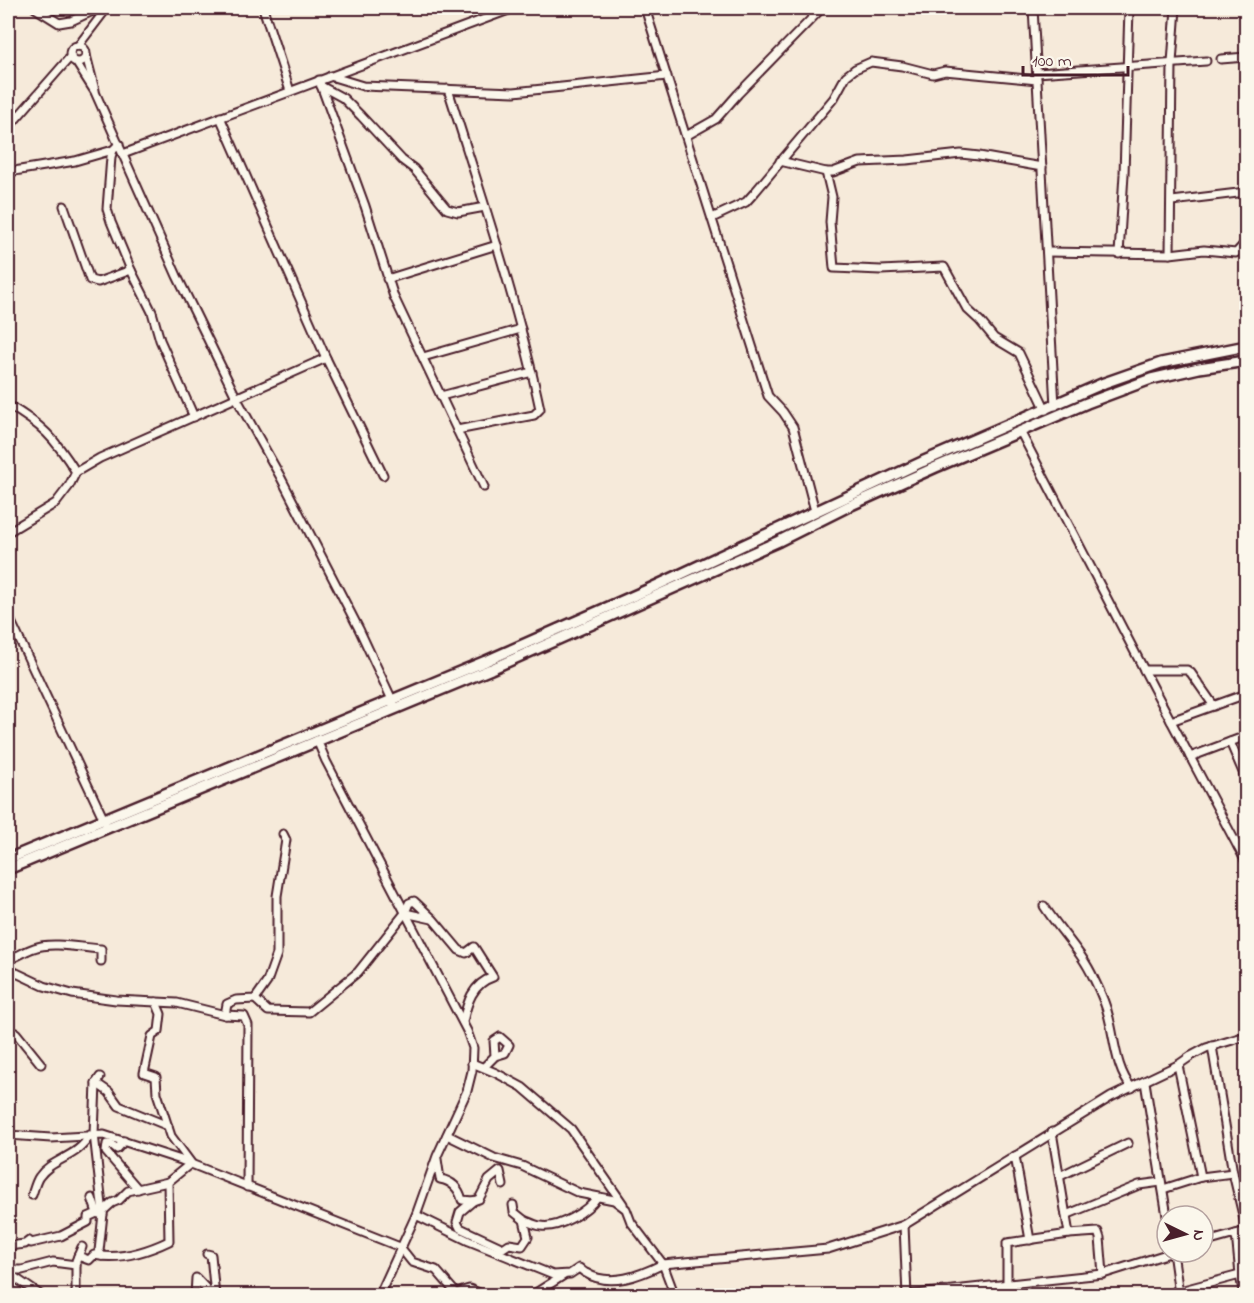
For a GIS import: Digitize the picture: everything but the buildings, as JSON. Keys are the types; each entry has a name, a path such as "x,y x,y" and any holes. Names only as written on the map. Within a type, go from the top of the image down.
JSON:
{"main road":[{"path":"8,859 317,740 922,462 1104,384 1161,363 1246,346"},
{"path":"8,869 105,823 394,704 491,669 1020,431 1151,379 1199,368 1246,361"}],"street":[{"path":"35,8 59,23 71,21 99,8"},
{"path":"95,92 74,59 72,49 78,46 107,8"},
{"path":"263,8 290,91"},
{"path":"123,154 290,91 320,83 330,76 514,8"},
{"path":"645,8 768,396 793,427 815,511"},
{"path":"686,136 716,119 822,8"},
{"path":"1033,8 1047,252 1050,408"},
{"path":"1119,254 1129,8"},
{"path":"1170,254 1172,63 1176,8"},
{"path":"78,46 85,50 95,92 116,147 123,154 177,276 237,399 359,628 394,704"},
{"path":"74,59 82,61 86,55"},
{"path":"1221,59 1246,57"},
{"path":"8,128 74,59"},
{"path":"712,218 746,202 834,98 846,76 864,64 871,62 902,66 933,74 945,71 1037,76 1128,66 1206,61"},
{"path":"330,76 363,86 514,92 667,76"},
{"path":"320,83 343,98 402,160 414,169 447,209 458,212 485,207"},
{"path":"320,83 365,206 387,279 484,487"},
{"path":"448,89 521,328 540,409 534,415 457,430"},
{"path":"220,117 326,358 383,475"},
{"path":"8,172 75,161 116,147"},
{"path":"116,147 109,171 107,209 194,417"},
{"path":"780,161 833,172 860,162 926,159 961,154 1042,167"},
{"path":"826,172 832,197 830,222 834,268 881,270 944,267 967,309 994,338 1018,353 1050,408"},
{"path":"1172,201 1246,192"},
{"path":"64,206 90,280 98,282 131,270"},
{"path":"1047,252 1170,254 1204,250 1236,253 1246,242"},
{"path":"387,279 497,245"},
{"path":"423,357 521,328"},
{"path":"8,532 56,503 76,472 100,458 326,358"},
{"path":"441,396 532,372"},
{"path":"8,405 48,432 76,472"},
{"path":"1020,431 1246,862"},
{"path":"8,615 105,823"},
{"path":"1144,670 1186,670 1191,673 1214,706"},
{"path":"1171,721 1246,694"},
{"path":"1190,757 1246,736"},
{"path":"317,740 462,1022 473,1048 467,1091 437,1156 416,1215 380,1295"},
{"path":"1230,742 1246,779"},
{"path":"255,999 267,982 277,954 277,896 286,840 283,834"},
{"path":"1238,847 1246,841"},
{"path":"225,1015 227,1004 236,1000 255,999 268,1011 309,1012 358,972 405,913 409,903 414,901 434,919 459,950 466,953 474,947 493,977 485,980 468,998 462,1022"},
{"path":"1044,906 1057,927 1077,950 1094,978 1110,1019 1118,1058 1127,1083 1132,1088"},
{"path":"405,913 434,919"},
{"path":"8,959 15,958 34,947 48,945 101,949 101,961"},
{"path":"8,969 44,986 72,994 116,1000 177,1003 225,1015 244,1016 248,1024 247,1187"},
{"path":"156,1002 161,1014 159,1031 152,1036 144,1073 156,1077 157,1093 171,1136 191,1164"},
{"path":"8,1032 16,1033 41,1064"},
{"path":"416,1215 496,1253 553,1275 570,1274 579,1268 586,1273 611,1280 641,1275 663,1264 828,1249 904,1224 1111,1097 1145,1082 1212,1046 1246,1036"},
{"path":"1212,1046 1233,1173 1246,1229 1215,1240"},
{"path":"484,1067 495,1056"},
{"path":"472,1063 522,1087 572,1129 626,1209 631,1222 663,1264 675,1296"},
{"path":"1178,1065 1201,1177"},
{"path":"102,1256 99,1251 101,1213 92,1135 98,1080 119,1106 168,1126"},
{"path":"1145,1082 1165,1204"},
{"path":"1052,1132 1069,1234"},
{"path":"447,1134 494,1158 522,1166 579,1194 614,1200 626,1209"},
{"path":"8,1135 51,1138 104,1135 124,1141 191,1164 400,1247 412,1262 435,1270 456,1293 469,1289 488,1296"},
{"path":"32,1195 39,1177 50,1166 73,1154 92,1135"},
{"path":"124,1141 117,1149 107,1144 106,1152 138,1189"},
{"path":"1060,1176 1128,1143"},
{"path":"437,1156 440,1179 449,1180 460,1192 462,1200 473,1201"},
{"path":"1015,1156 1030,1240"},
{"path":"8,1246 61,1236 88,1222 88,1217 101,1213 128,1191 168,1182 191,1164"},
{"path":"503,1185 500,1171 489,1180 479,1199 460,1212 457,1222 460,1228 503,1248 509,1244 522,1246 528,1237 524,1220"},
{"path":"1066,1215 1139,1185 1162,1185 1233,1173"},
{"path":"78,1256 89,1260 94,1255 123,1256 155,1248 169,1241 168,1182"},
{"path":"513,1205 514,1212 524,1220 543,1227 561,1224 591,1206 597,1197"},
{"path":"92,1198 101,1213"},
{"path":"904,1224 907,1295 1103,1274 1155,1258"},
{"path":"1007,1283 1007,1243 1069,1234 1098,1233 1103,1274"},
{"path":"1236,1234 1239,1275 1244,1296"},
{"path":"76,1296 76,1265 82,1247"},
{"path":"207,1254 211,1255 214,1296"},
{"path":"8,1272 53,1262 76,1265"},
{"path":"1175,1264 1179,1294"},
{"path":"8,1272 42,1296"},
{"path":"531,1296 564,1275"},
{"path":"1161,1296 1179,1294 1239,1275"},
{"path":"195,1296 196,1278 214,1296"}]}
